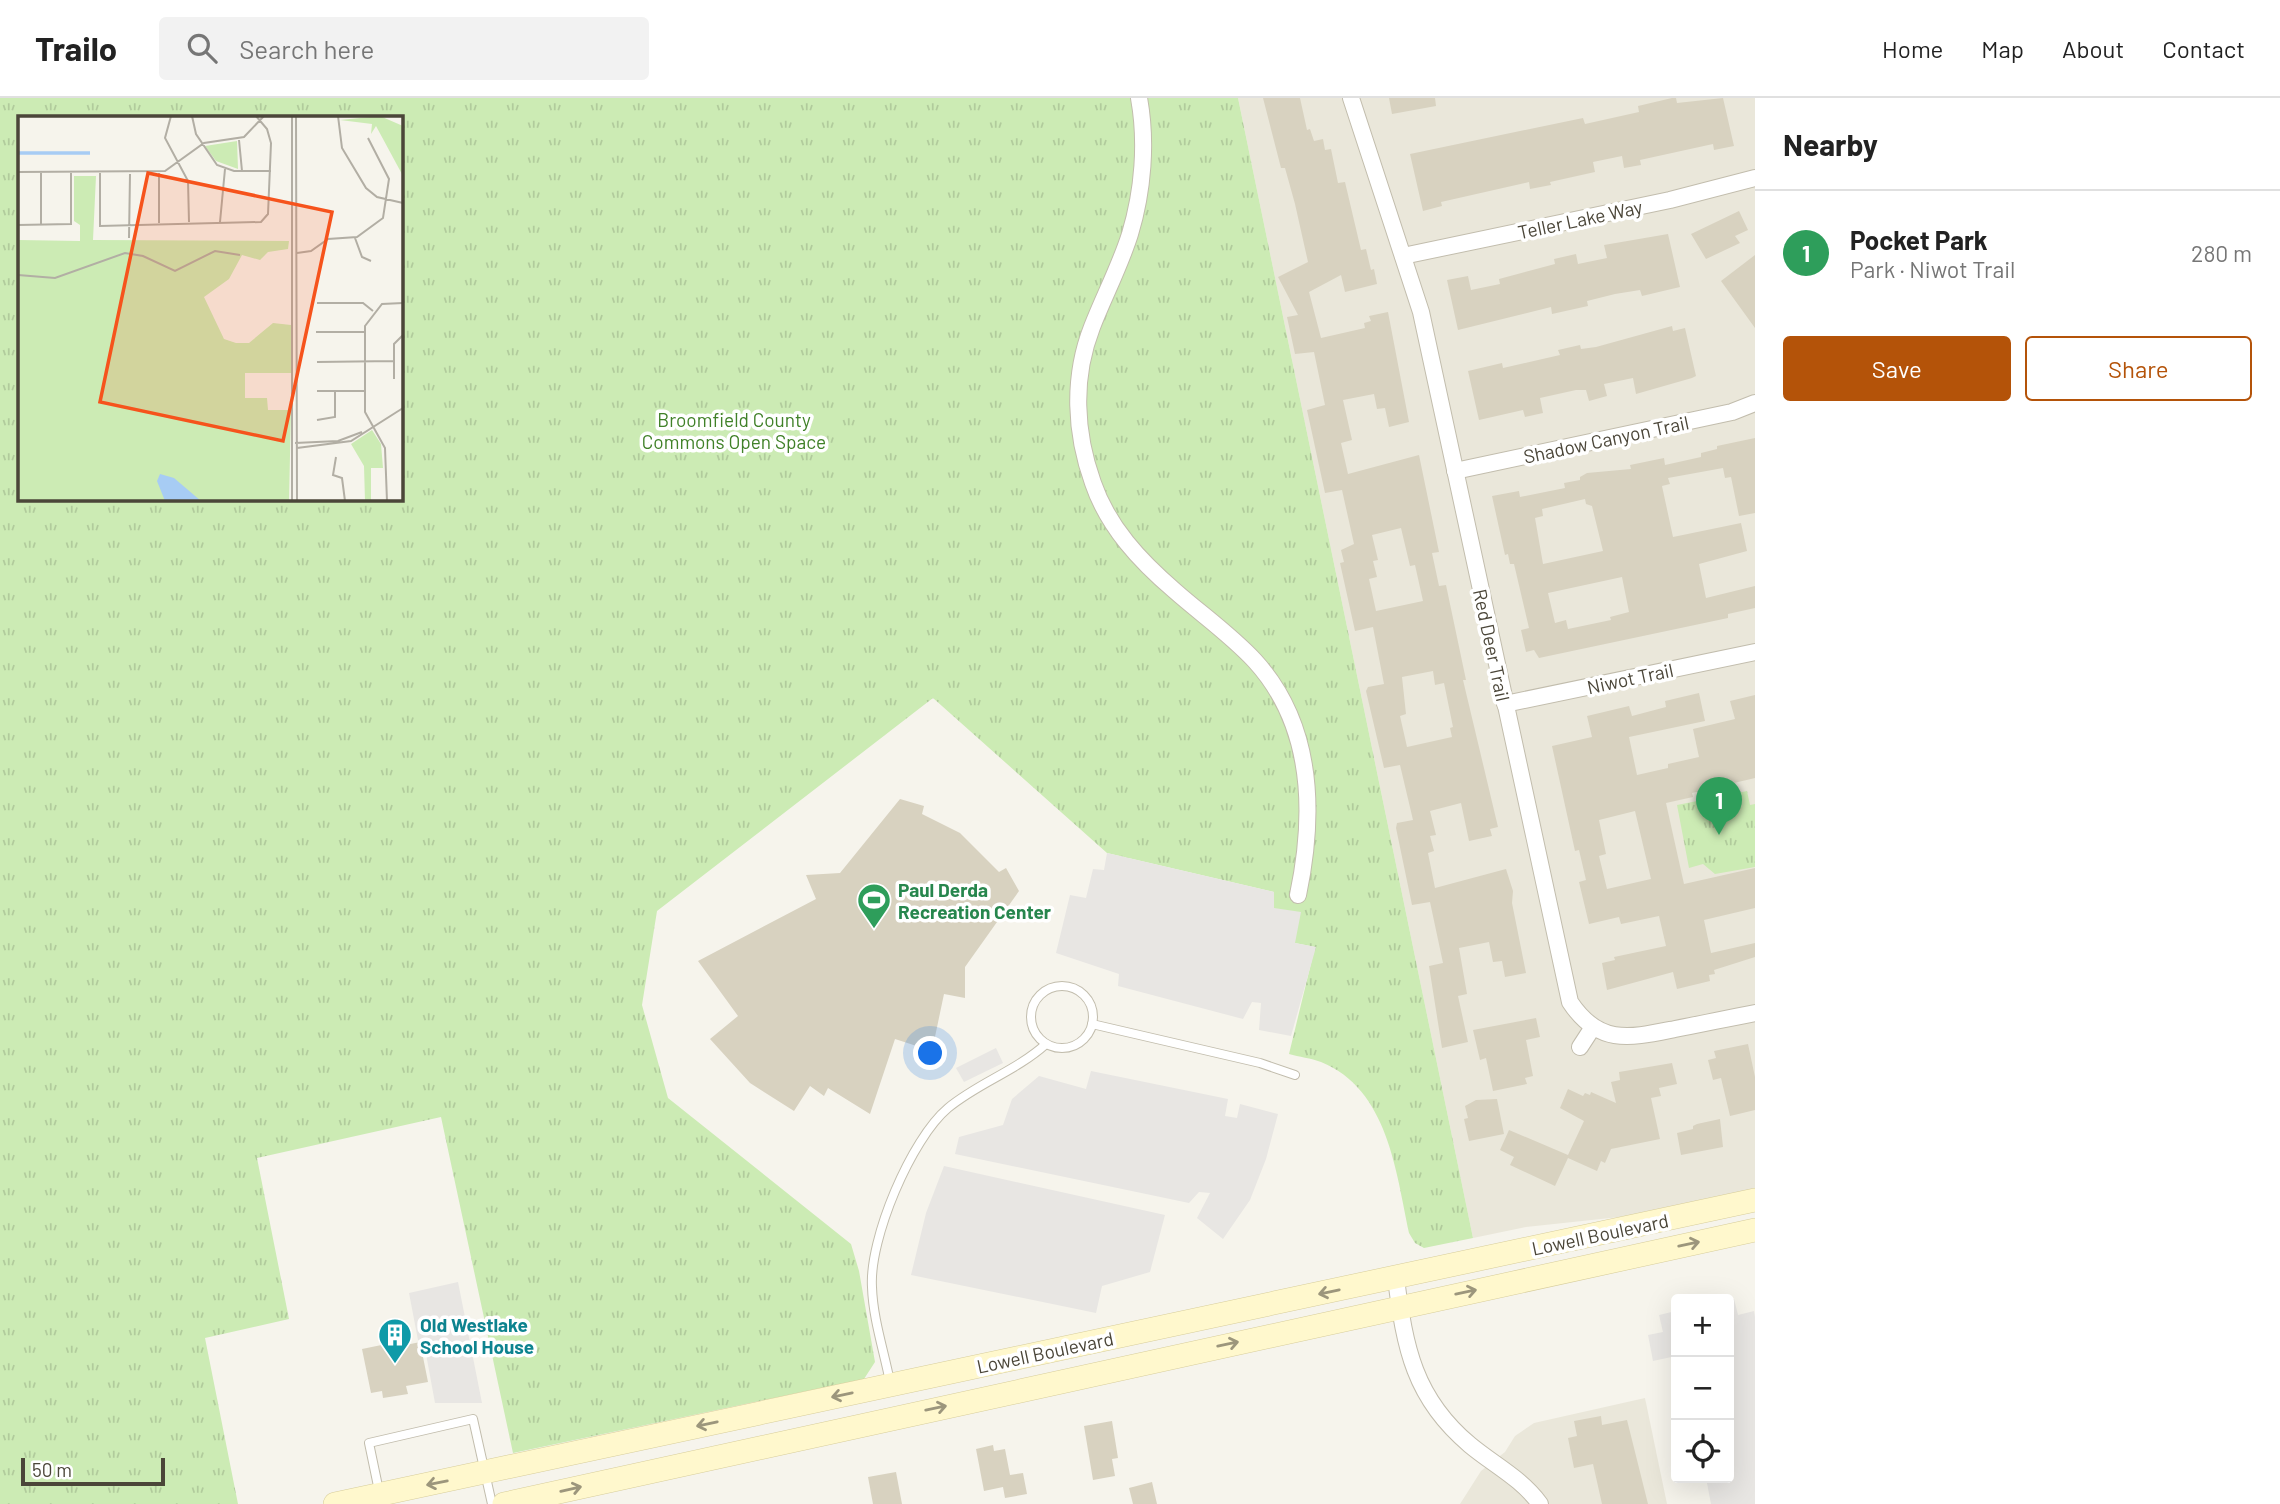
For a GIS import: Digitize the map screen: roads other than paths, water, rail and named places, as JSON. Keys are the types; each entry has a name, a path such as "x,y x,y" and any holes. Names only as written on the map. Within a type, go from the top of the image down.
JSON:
{"main road":[{"name":"Lowell Boulevard","path":"335,1504 1755,1200"},
{"name":"Lowell Boulevard","path":"504,1504 1755,1230"},
{"path":"758,1447 801,1429 882,1409 891,1404 891,1385"}],"street":[{"path":"1139,98 1142,149 1139,191 1130,235 1084,355 1078,394 1081,442 1097,494 1121,536 1160,578 1254,660 1288,712 1303,756 1308,801 1307,845 1298,895"},
{"name":"Red Deer Trail","path":"1350,98 1421,312 1564,985 1580,1017 1593,1027"},
{"name":"Teller Lake Way","path":"1404,256 1670,200 1755,178"},
{"name":"Shadow Canyon Trail","path":"1455,471 1732,412 1755,403"},
{"name":"Niwot Trail","path":"1505,704 1755,652"},
{"path":"1580,1047 1593,1027 1617,1036 1643,1036 1755,1013"},
{"path":"1396,1279 1407,1349 1424,1392 1436,1412 1472,1447 1519,1482 1539,1504"}],"lane":[{"path":"891,1385 872,1286 880,1238 901,1183 933,1122 975,1088 1025,1061 1046,1044 1073,1045 1089,1034 1093,1013 1084,995 1074,987 1054,987 1043,992 1032,1008 1033,1028 1046,1044"},
{"path":"1093,1024 1260,1063 1295,1074"},
{"path":"380,1494 369,1443 473,1419 492,1504"}],"place":[{"name":"Pocket Park","path":"1719,835"},
{"name":"Paul Derda Recreation Center","path":"874,930"},
{"name":"Old Westlake School House","path":"395,1365"}],"park label":[{"name":"Broomfield County Commons Open Space","path":"734,430"}]}
